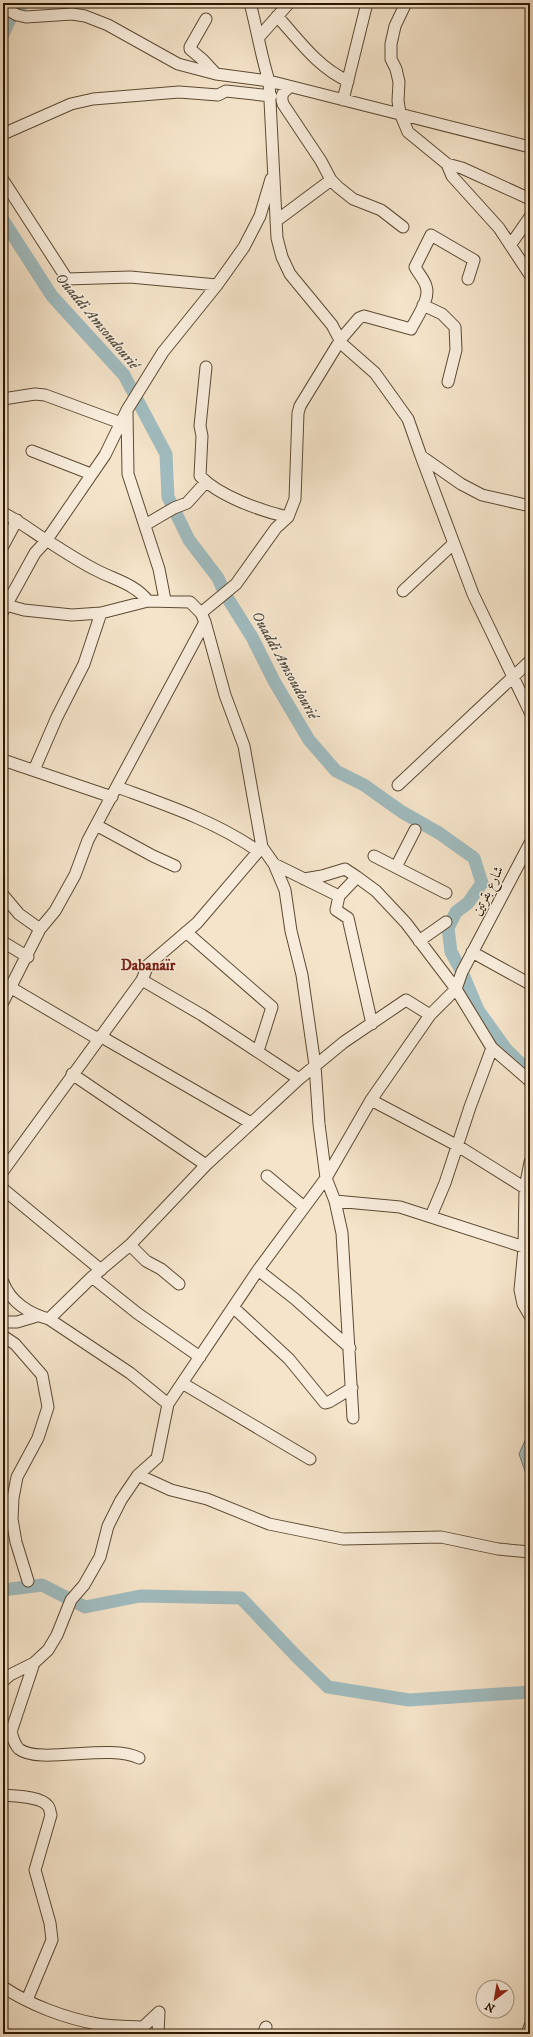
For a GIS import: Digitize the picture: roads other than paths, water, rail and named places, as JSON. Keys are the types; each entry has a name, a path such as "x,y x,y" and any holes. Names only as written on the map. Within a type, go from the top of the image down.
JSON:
{"street":[{"path":"250,3 259,37 262,58 270,81 277,238 282,257 290,274 332,325 341,338 342,344 375,373 408,419 453,544 473,594 530,712"},
{"path":"259,37 288,3"},
{"path":"343,100 367,3"},
{"path":"406,3 395,26 391,44 391,59 396,69 400,113 408,132 447,164 462,168 530,199"},
{"path":"3,7 17,15 26,17 72,14 85,16 108,25 178,64 216,74 270,81 530,147"},
{"path":"277,16 307,50 331,72 348,81"},
{"path":"206,19 190,50 204,60 216,74"},
{"path":"290,87 283,92 281,98 283,104 322,161 331,180 354,199 381,210 403,227"},
{"path":"3,134 72,104 93,99 178,92 218,95 226,91 271,96"},
{"path":"447,164 452,176 511,244 530,275"},
{"path":"3,1171 72,1074 142,980 148,965 197,923 260,849 244,746 226,695 203,618 190,602 166,600 148,601 101,613 72,615 5,608 35,553 46,540 91,474 106,455 127,410 163,352 217,285 244,248 260,216 274,167"},
{"path":"3,180 67,279 130,277 217,285"},
{"path":"276,220 331,180"},
{"path":"511,244 530,217"},
{"path":"3,1002 7,985 28,957 40,929 55,911 65,893 96,824 114,792 203,618 236,584 276,528 288,517 295,499 298,413 304,399 341,338 359,318 364,316 411,329 423,305 427,287 415,267 431,235 474,260 468,279"},
{"path":"423,305 442,314 455,327 456,350 448,382"},
{"path":"206,367 200,426 202,436 200,450 200,476 206,482 230,496 267,512 288,517"},
{"path":"3,400 36,394 45,395 120,423"},
{"path":"127,410 128,474 146,525 159,569 166,600"},
{"path":"32,451 91,474"},
{"path":"421,456 461,484 482,495 530,506"},
{"path":"146,525 174,508 187,503 206,482"},
{"path":"3,513 17,520 46,540 96,570 133,586 142,593 148,601"},
{"path":"3,546 17,520"},
{"path":"403,591 453,544"},
{"path":"34,770 56,717 84,664 101,613"},
{"path":"398,785 530,661"},
{"path":"3,760 34,770 179,809 260,849 274,864 285,890 291,931 302,975 315,1065 319,1124 326,1178 335,1200 342,1233 353,1418"},
{"path":"96,824 153,856 175,866"},
{"path":"396,867 415,830"},
{"name":"شارع بقرتين","path":"456,989 462,972 472,952 530,843"},
{"path":"374,856 446,893"},
{"path":"274,864 339,896"},
{"path":"304,879 322,876 345,869 358,878 393,908 456,989 492,1048 530,1080"},
{"path":"358,878 339,896 336,910 348,918 372,1024"},
{"path":"3,895 19,914 40,929"},
{"path":"419,941 446,922"},
{"path":"186,932 272,1007 258,1051"},
{"path":"3,942 28,957"},
{"path":"472,952 530,984"},
{"path":"142,980 202,1015 298,1079"},
{"path":"7,985 251,1123"},
{"path":"3,1681 10,1675 34,1663 48,1650 54,1640 71,1600 84,1585 100,1556 108,1526 121,1500 138,1475 157,1458 168,1404 234,1308 258,1270 326,1178 371,1100 430,1015 456,989"},
{"path":"50,1319 92,1277 130,1245 206,1165 315,1065 344,1042 372,1024 380,1016 406,1000 430,1015"},
{"path":"430,1216 458,1146 470,1107 492,1048"},
{"path":"72,1074 206,1165"},
{"path":"371,1100 458,1146 525,1188"},
{"path":"530,1162 525,1188 527,1249 520,1290 523,1304 530,1316"},
{"path":"267,1176 304,1207"},
{"path":"3,1189 102,1270"},
{"path":"335,1200 400,1207 430,1216 468,1231 527,1249"},
{"path":"130,1245 146,1261 161,1268 179,1284"},
{"path":"258,1270 295,1299 350,1348"},
{"path":"92,1277 137,1313 200,1357"},
{"path":"3,1282 6,1290 17,1304 37,1316 50,1319 130,1373 168,1404"},
{"path":"234,1308 289,1359 325,1402 329,1402 352,1388"},
{"path":"3,1322 17,1322 37,1316"},
{"path":"3,1336 15,1344 42,1375 48,1407 38,1438 17,1477 13,1498 12,1519 16,1542 28,1581"},
{"path":"182,1383 310,1459"},
{"path":"138,1475 171,1490 207,1499 269,1524 343,1539 441,1538 498,1549 530,1552"},
{"path":"34,1663 12,1732 14,1742 19,1749 30,1753 65,1755 99,1752 133,1755 139,1758"},
{"path":"3,1795 28,1797 43,1801 49,1806 51,1816 35,1870 50,1923 52,1940 27,2000"},
{"path":"3,1987 27,2000 68,2016 98,2025 143,2027 159,2012 158,2034"},
{"path":"527,2034 530,2026"}],"water":[{"path":"530,1429 530,1478 526,1474 519,1454"}],"waterway":[{"name":"Ouaddi Amsoudourié","path":"3,34 13,13 24,3"},
{"name":"Ouaddi Amsoudourié","path":"3,220 52,296 124,375 166,454 168,497 189,540 218,578 225,594 252,637 274,681 309,740 336,771 364,785 402,812 439,833 474,858 482,883 468,903 456,912 448,928 451,952 462,972 478,1010 506,1049 530,1073"},
{"path":"3,1590 42,1585 85,1607 140,1596 241,1598 328,1687 409,1700 530,1692"}],"district":[{"name":"Dabanaïr","path":"148,965"}]}
